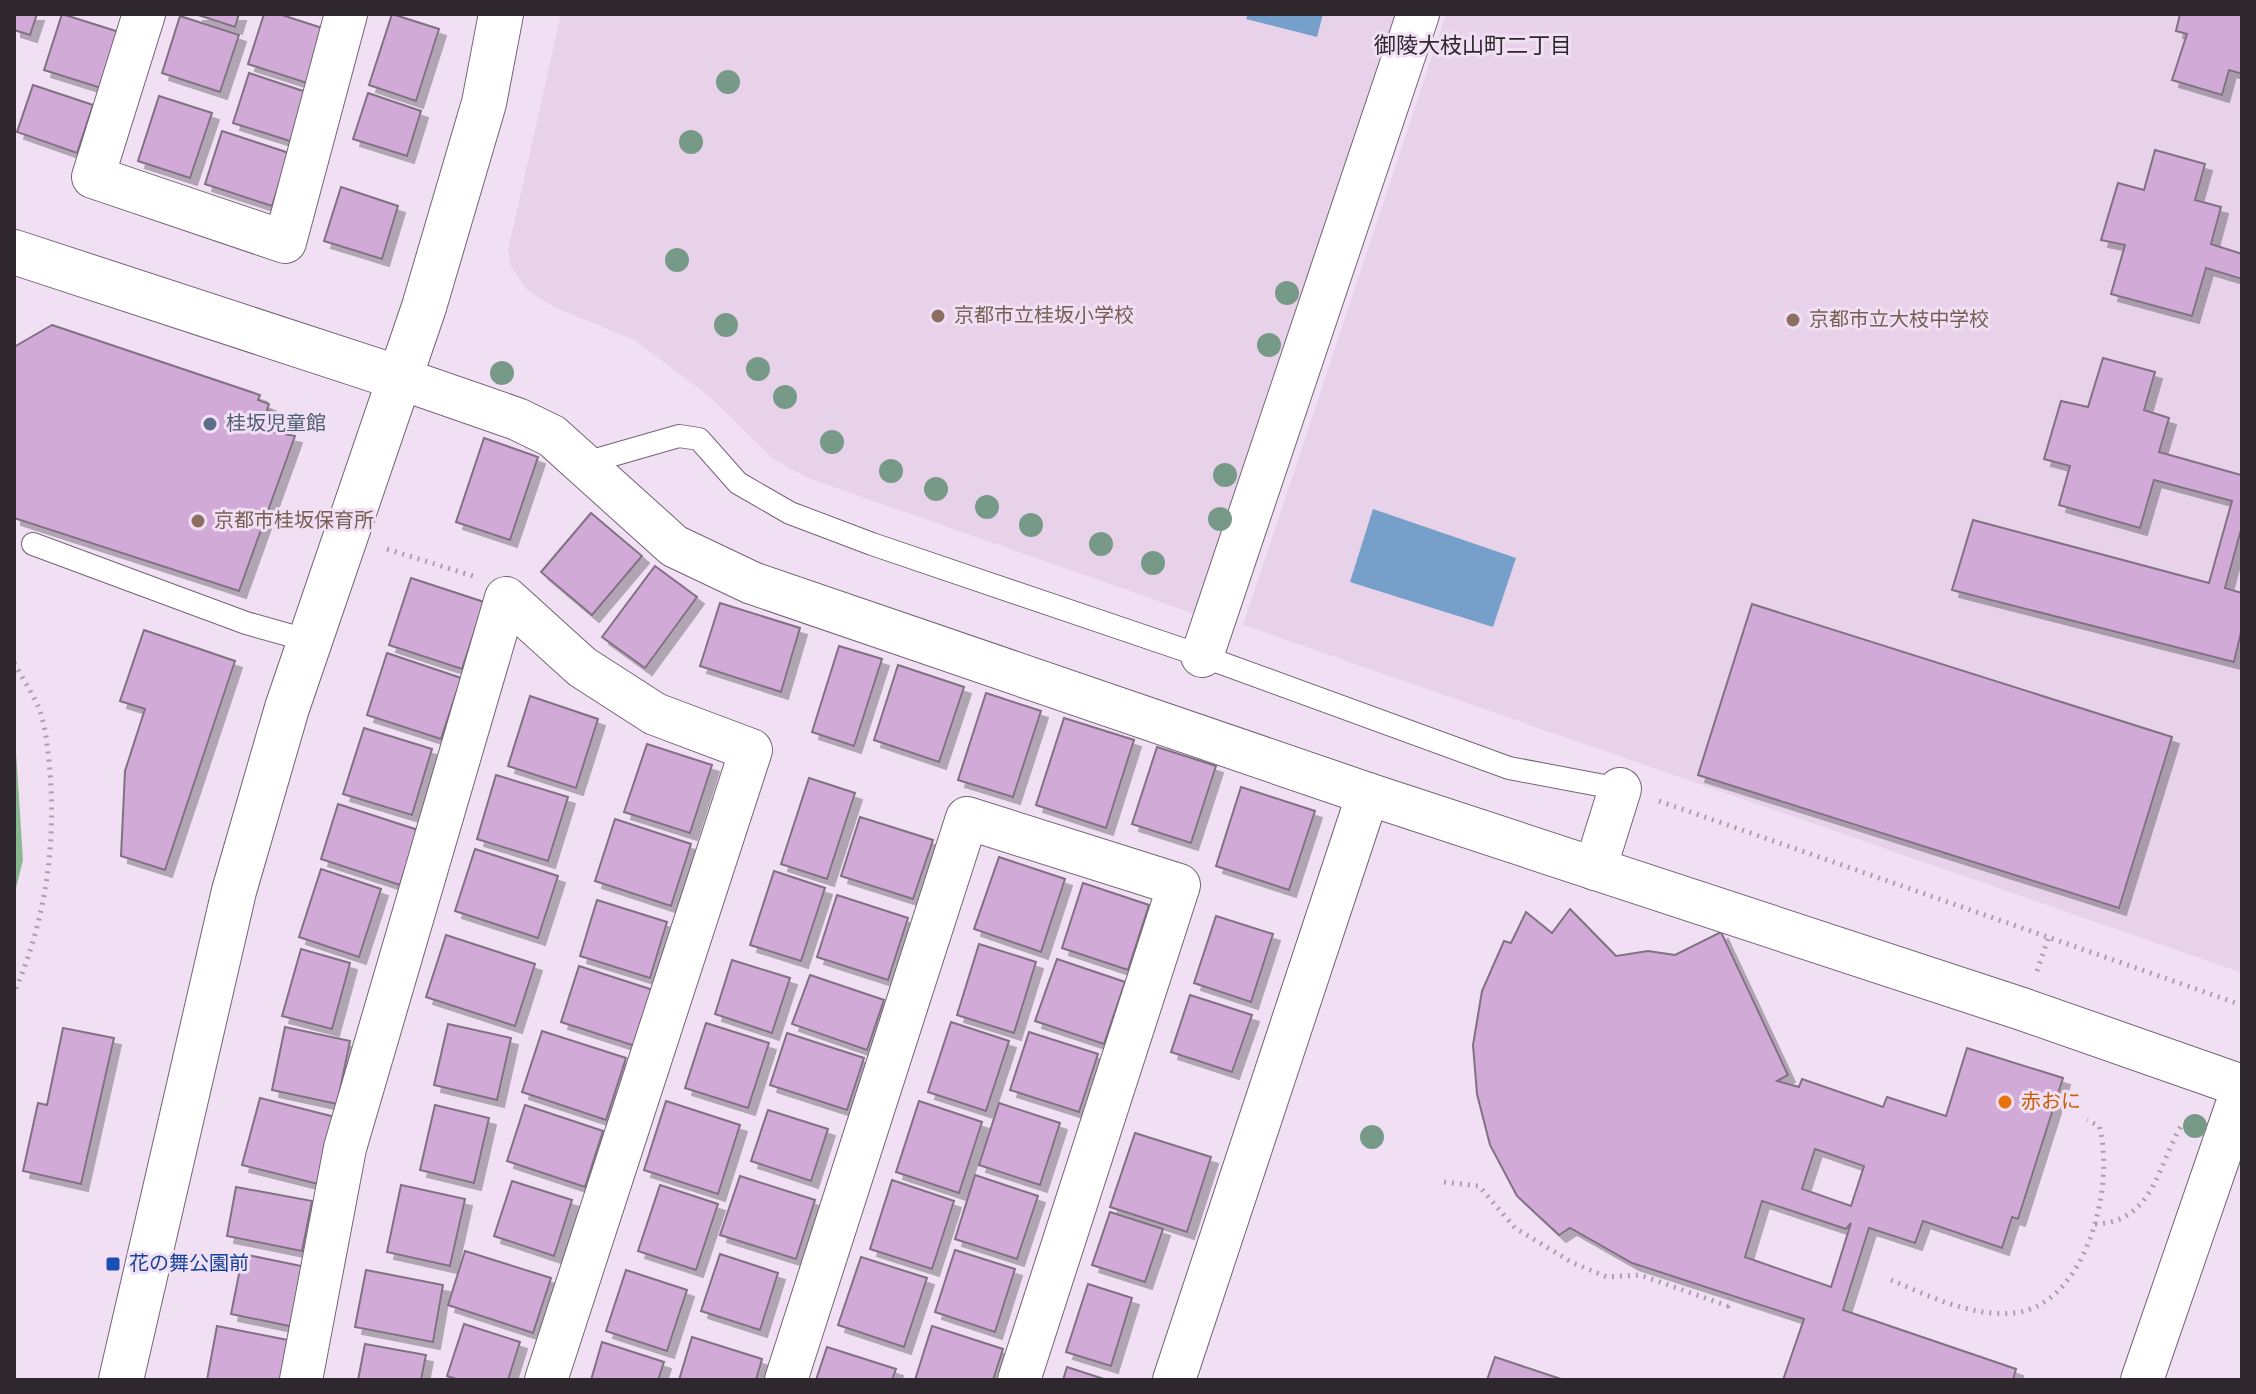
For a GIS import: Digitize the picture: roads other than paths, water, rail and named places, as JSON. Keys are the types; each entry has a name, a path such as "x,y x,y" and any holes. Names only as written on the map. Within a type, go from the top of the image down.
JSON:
{"street":[{"path":"144,14 93,177 285,242 346,14"},
{"path":"121,1380 234,891 287,708 399,378 484,103 501,14"},
{"path":"1202,656 1418,14"},
{"path":"14,252 517,419 552,436 674,546 752,583 1368,794 1597,861 2242,1088 2142,1380"},
{"path":"301,1380 345,1148 506,598 582,667 655,714 751,750 546,1380"},
{"path":"1174,1380 1368,794"},
{"path":"1597,861 1617,797"},
{"path":"786,1380 967,818 1179,885 1019,1380"}],"lane":[{"path":"585,463 679,436 699,439 738,483 790,513 1202,656 1509,768 1617,797"},
{"path":"33,544 246,623 310,641"}],"water":[{"path":"1248,14 1323,14 1317,37 1246,19"},
{"path":"1373,509 1516,558 1493,627 1350,582"}],"place":[{"name":"京都市立桂坂小学校","path":"938,316"},
{"name":"京都市立大枝中学校","path":"1793,320"},
{"name":"桂坂児童館","path":"210,424"},
{"name":"京都市桂坂保育所","path":"198,521"},
{"name":"赤おに","path":"2005,1102"},
{"name":"花の舞公園前","path":"113,1264"}],"district":[{"name":"御陵大枝山町二丁目","path":"1473,46"}]}
